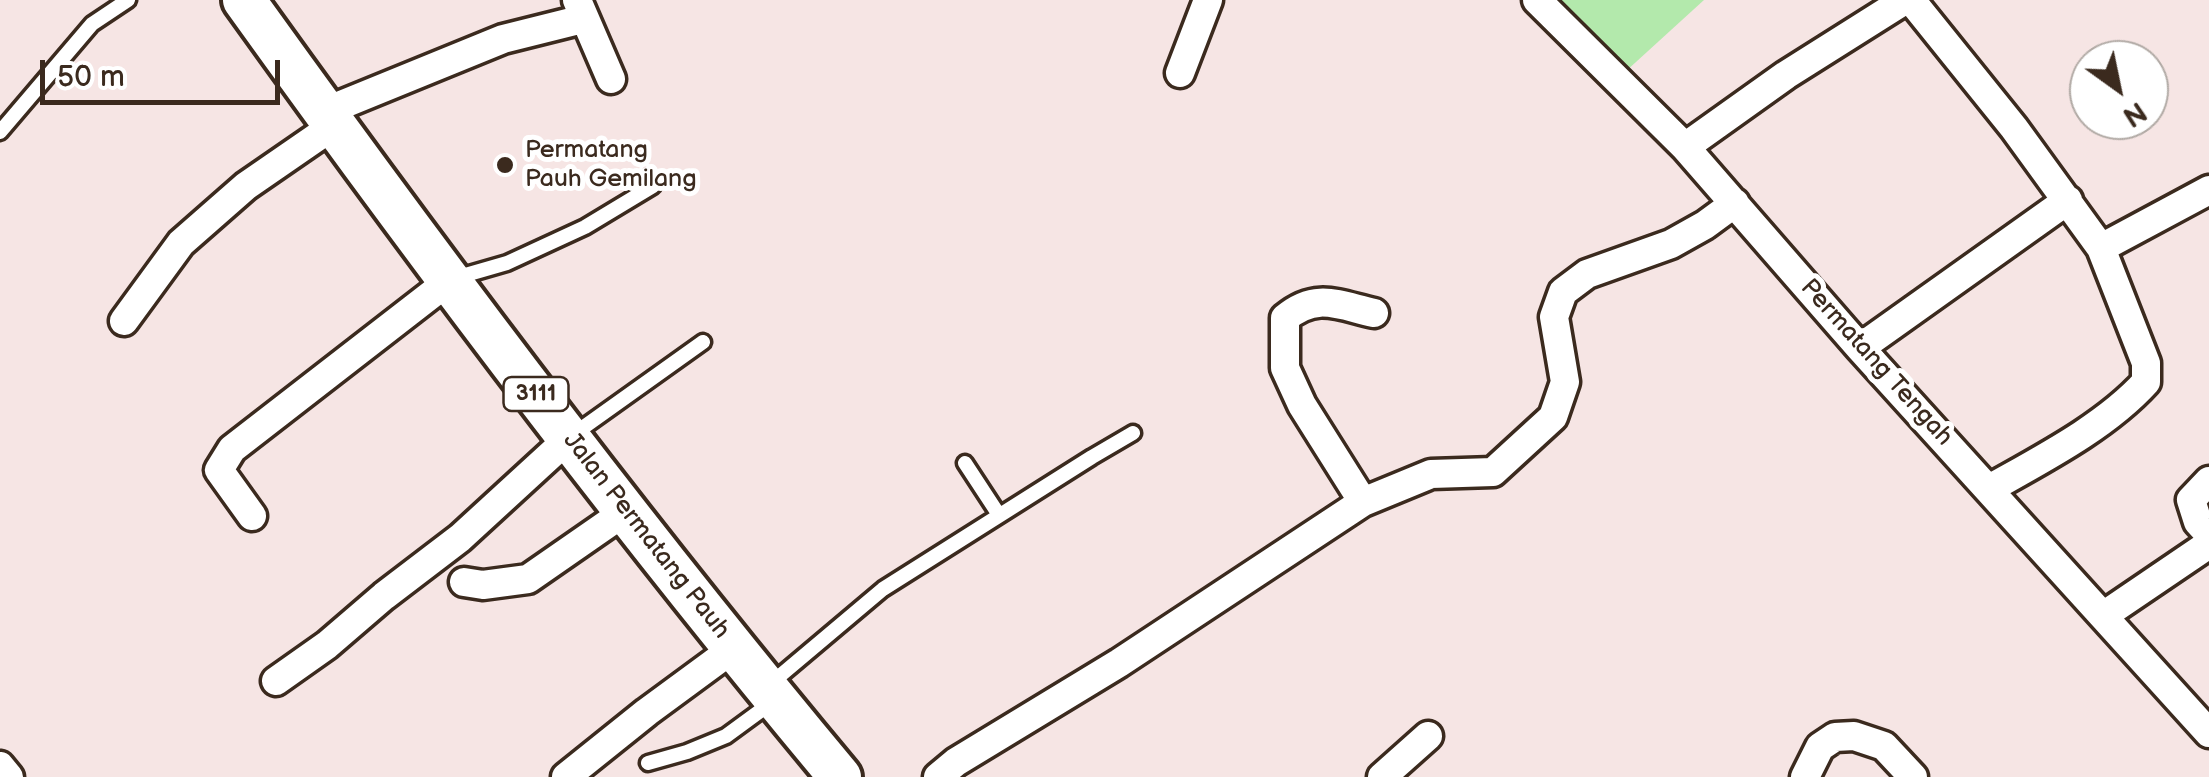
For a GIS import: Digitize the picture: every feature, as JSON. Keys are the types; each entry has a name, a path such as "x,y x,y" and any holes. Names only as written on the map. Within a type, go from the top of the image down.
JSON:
{"main road":[{"name":"Jalan Permatang Pauh","path":"244,0 569,438 840,777"}],"street":[{"path":"1180,73 1208,0"},
{"name":"Permatang Tengah","path":"1537,0 1685,147 1860,348 2209,734"},
{"path":"1685,147 1786,75 1908,0 2014,128 2100,248 2146,363 2146,382 2129,400 1990,490"},
{"path":"124,321 181,243 329,119 503,40 580,10 611,79"},
{"path":"2100,248 2209,190"},
{"path":"1860,348 2068,200"},
{"path":"938,777 1363,502 1432,474 1493,472 1554,417 1565,382 1554,317 1562,292 1588,274 1671,244 1735,203"},
{"path":"252,516 218,470 232,450 450,280"},
{"path":"1363,502 1302,405 1285,368 1284,318 1300,306 1320,301 1374,314"},
{"path":"276,681 460,538 569,438"},
{"path":"2209,481 2191,500 2198,522 2209,534"},
{"path":"464,582 484,585 528,579 626,511"},
{"path":"2103,616 2209,544"},
{"path":"566,777 734,648"},
{"path":"1382,777 1428,736"},
{"path":"1806,777 1820,747 1835,737 1854,736 1884,746 1913,777"},
{"path":"0,766 9,777"}],"lane":[{"path":"0,132 92,24 128,0"},
{"path":"450,280 507,263 585,227 653,186"},
{"path":"569,438 703,342"},
{"path":"648,763 726,736 883,589 1133,433"},
{"path":"965,463 999,515"}],"green space":[{"path":"1560,0 1704,0 1625,72"}],"place":[{"name":"Permatang Pauh Gemilang","path":"505,165"}]}
